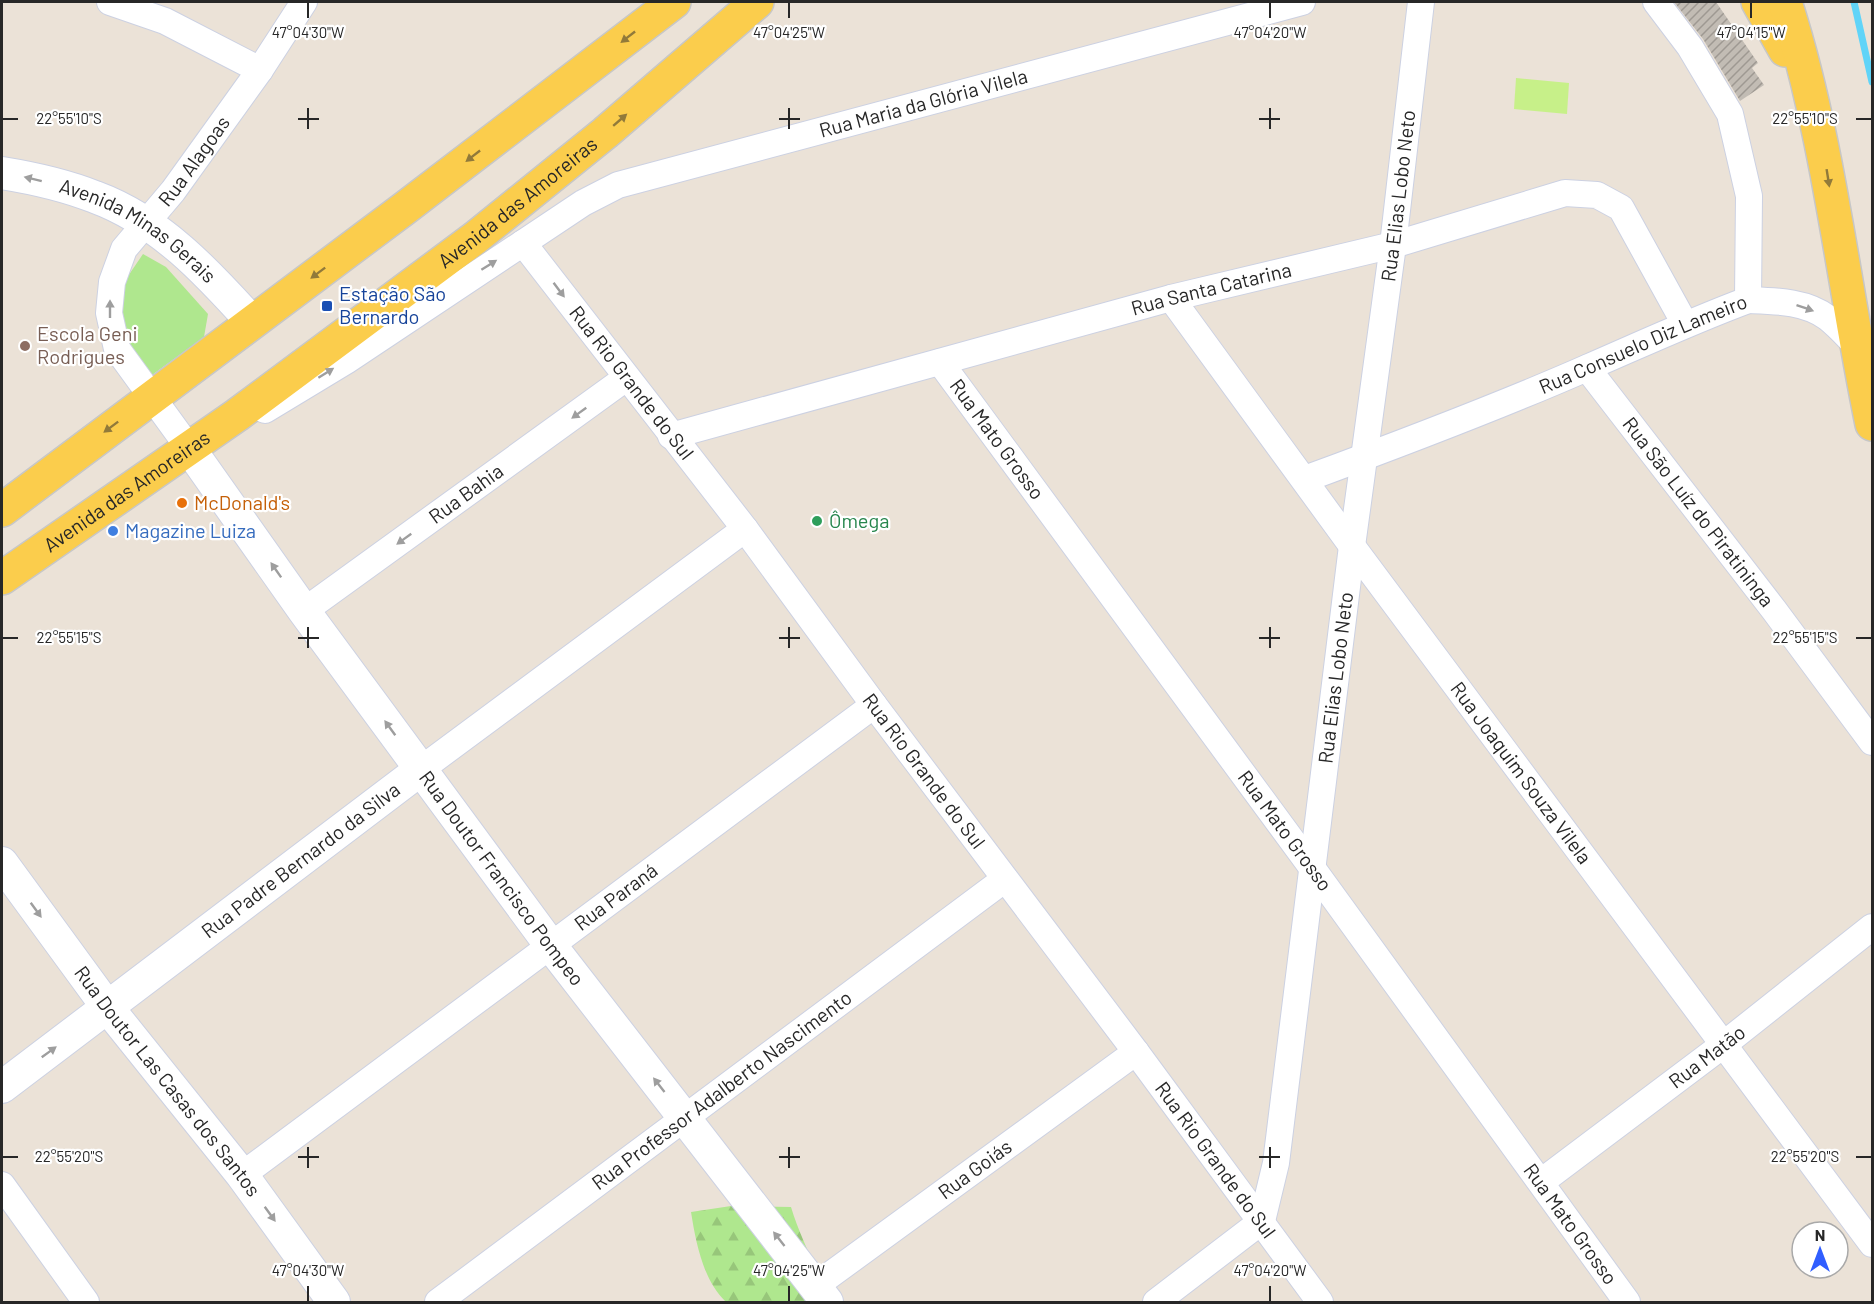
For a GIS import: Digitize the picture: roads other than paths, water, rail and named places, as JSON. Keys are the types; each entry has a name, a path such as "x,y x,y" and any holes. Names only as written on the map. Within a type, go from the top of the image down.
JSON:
{"main road":[{"path":"2,510 395,216 674,2"},
{"name":"Avenida das Amoreiras","path":"2,578 237,415 475,238 605,132 757,2"},
{"path":"1758,2 1788,56 1816,120"},
{"path":"1785,2 1800,49 1816,120 1872,424"}],"street":[{"path":"110,2 165,21 260,70"},
{"name":"Rua Alagoas","path":"189,448 117,349 109,314 112,282 124,249 173,191 260,70 304,2"},
{"name":"Rua Maria da Glória Vilela","path":"237,415 259,414 583,203 618,185 1302,2"},
{"name":"Rua Elias Lobo Neto","path":"1262,1221 1276,1163 1422,2"},
{"name":"Rua Consuelo Diz Lameiro","path":"1305,479 1587,368 1685,324 1748,300 1749,196 1730,114 1690,47 1656,2"},
{"name":"Avenida Minas Gerais","path":"2,173 32,178 96,197 146,223 180,248 211,276 252,322"},
{"name":"Rua Santa Catarina","path":"671,436 1171,298 1392,245 1565,193 1598,195 1621,208 1685,324"},
{"name":"Rua Rio Grande do Sul","path":"524,243 626,378 745,529 874,705 1262,1221 1320,1302"},
{"name":"Rua Joaquim Souza Vilela","path":"1171,298 1352,546 1872,1244"},
{"path":"1748,300 1782,301 1806,307 1827,317 1856,344"},
{"name":"Rua Mato Grosso","path":"940,362 1313,869 1627,1302"},
{"name":"Rua São Luíz do Piratininga","path":"1587,368 1774,610 1872,742"},
{"name":"Rua Bahia","path":"304,610 626,378"},
{"name":"Rua Doutor Francisco Pompeo","path":"189,448 304,610 550,946 821,1294"},
{"name":"Rua Padre Bernardo da Silva","path":"2,1086 420,770 745,529"},
{"name":"Rua Paraná","path":"242,1175 874,705"},
{"name":"Rua Doutor Las Casas dos Santos","path":"2,862 108,1008 242,1175 334,1302"},
{"name":"Rua Professor Adalberto Nascimento","path":"438,1302 1005,879"},
{"name":"Rua Matão","path":"1541,1182 1723,1045 1872,927"},
{"name":"Rua Goiás","path":"821,1294 1136,1052"},
{"path":"2,1185 86,1302"},
{"path":"1156,1302 1262,1221"}],"waterway":[{"path":"1854,2 1872,82"}],"place":[{"name":"Estação São Bernardo","path":"327,306"},
{"name":"Escola Geni Rodrigues","path":"25,346"},
{"name":"McDonald's","path":"182,503"},
{"name":"Ômega","path":"817,521"},
{"name":"Magazine Luiza","path":"113,531"}]}
